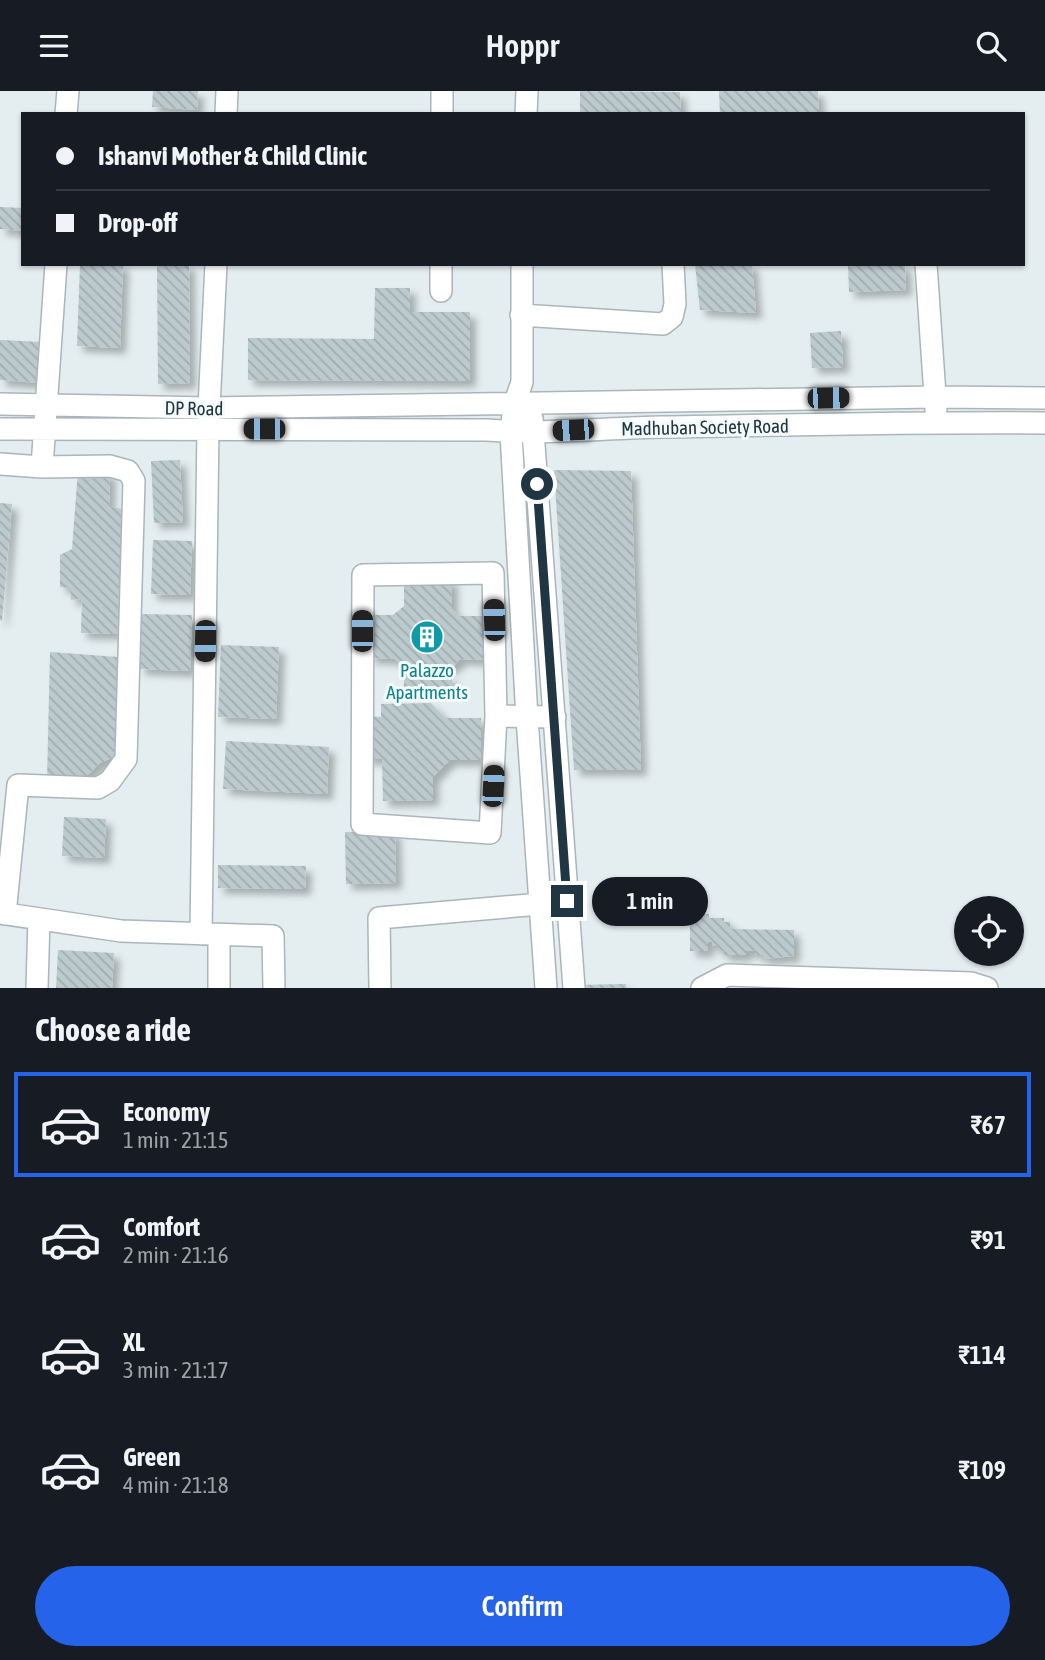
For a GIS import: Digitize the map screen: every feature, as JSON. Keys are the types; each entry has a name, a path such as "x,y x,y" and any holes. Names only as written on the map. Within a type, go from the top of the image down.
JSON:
{"street":[{"path":"66,112 68,91"},
{"path":"226,112 227,91"},
{"path":"442,91 442,112"},
{"path":"526,112 527,91"},
{"path":"42,467 56,266"},
{"path":"216,266 209,419 210,934 219,988"},
{"path":"441,266 441,291"},
{"path":"522,266 522,404 511,433 546,988"},
{"path":"521,315 663,324 672,317 675,304 673,266"},
{"path":"926,266 937,423"},
{"name":"DP Road","path":"5,429 522,404 936,397 1045,398"},
{"path":"6,404 4,465 110,467 128,471 134,481 126,759 110,781 97,788 18,785 4,876 3,914 121,932 273,936 274,988"},
{"name":"DP Road","path":"6,404 209,419 534,432"},
{"path":"522,404 534,432 574,988"},
{"name":"Madhuban Society Road","path":"534,432 1045,423"},
{"path":"493,572 496,716 490,833 362,824 362,576 493,572"},
{"path":"496,716 555,717"},
{"path":"380,988 379,918 567,901"},
{"path":"37,988 39,919"},
{"path":"702,988 727,975 971,983 987,988"}],"building":[{"path":"153,91 198,91 197,110 152,107"},
{"path":"580,91 680,92 681,112 580,112"},
{"path":"719,91 818,91 819,112 720,112"},
{"path":"0,207 21,208 21,231 0,229"},
{"path":"80,266 123,266 120,348 77,346"},
{"path":"157,266 189,266 190,383 158,384"},
{"path":"695,266 752,266 756,313 700,310"},
{"path":"848,266 905,266 906,290 849,292"},
{"path":"375,288 410,288 410,312 470,312 470,381 248,380 248,338 374,339"},
{"path":"841,331 843,367 812,368 810,333"},
{"path":"0,340 42,342 39,383 0,380"},
{"path":"180,460 183,522 154,523 151,461"},
{"path":"554,470 631,471 641,770 574,770"},
{"path":"78,471 110,473 109,506 122,509 117,634 81,633 82,599 71,600 70,588 60,587 60,555 72,549"},
{"path":"0,503 12,504 2,621 0,620"},
{"path":"153,540 192,541 190,595 151,594"},
{"name":"Palazzo Apartments","path":"404,579 452,579 452,609 459,616 485,616 484,660 460,659 452,668 441,667 441,677 452,677 452,689 404,689 404,666 395,659 369,658 369,615 393,615 404,606"},
{"path":"141,614 192,615 190,671 139,669"},
{"path":"221,645 279,647 276,719 218,717"},
{"path":"50,652 118,657 116,756 100,763 80,782 47,781"},
{"name":"Palazzo Apartments","path":"431,703 445,718 481,718 481,760 450,760 433,777 433,800 383,801 382,759 366,759 366,716 381,717 381,704"},
{"path":"226,741 329,747 327,794 223,789"},
{"path":"64,817 106,819 104,858 62,856"},
{"path":"395,831 396,883 346,884 345,832"},
{"path":"218,865 306,866 305,889 218,888"},
{"path":"690,914 709,914 709,918 724,918 724,922 730,922 730,929 794,930 794,956 763,959 763,955 755,955 755,948 753,951 746,951 746,955 724,955 724,951 718,951 718,946 712,946 712,942 708,942 708,951 690,951"},
{"path":"58,950 114,953 112,988 56,988"},
{"path":"626,984 626,988 578,988 577,985"}],"place":[{"name":"Palazzo Apartments","path":"427,637"}],"route":[{"path":"537,484 567,901"}]}
